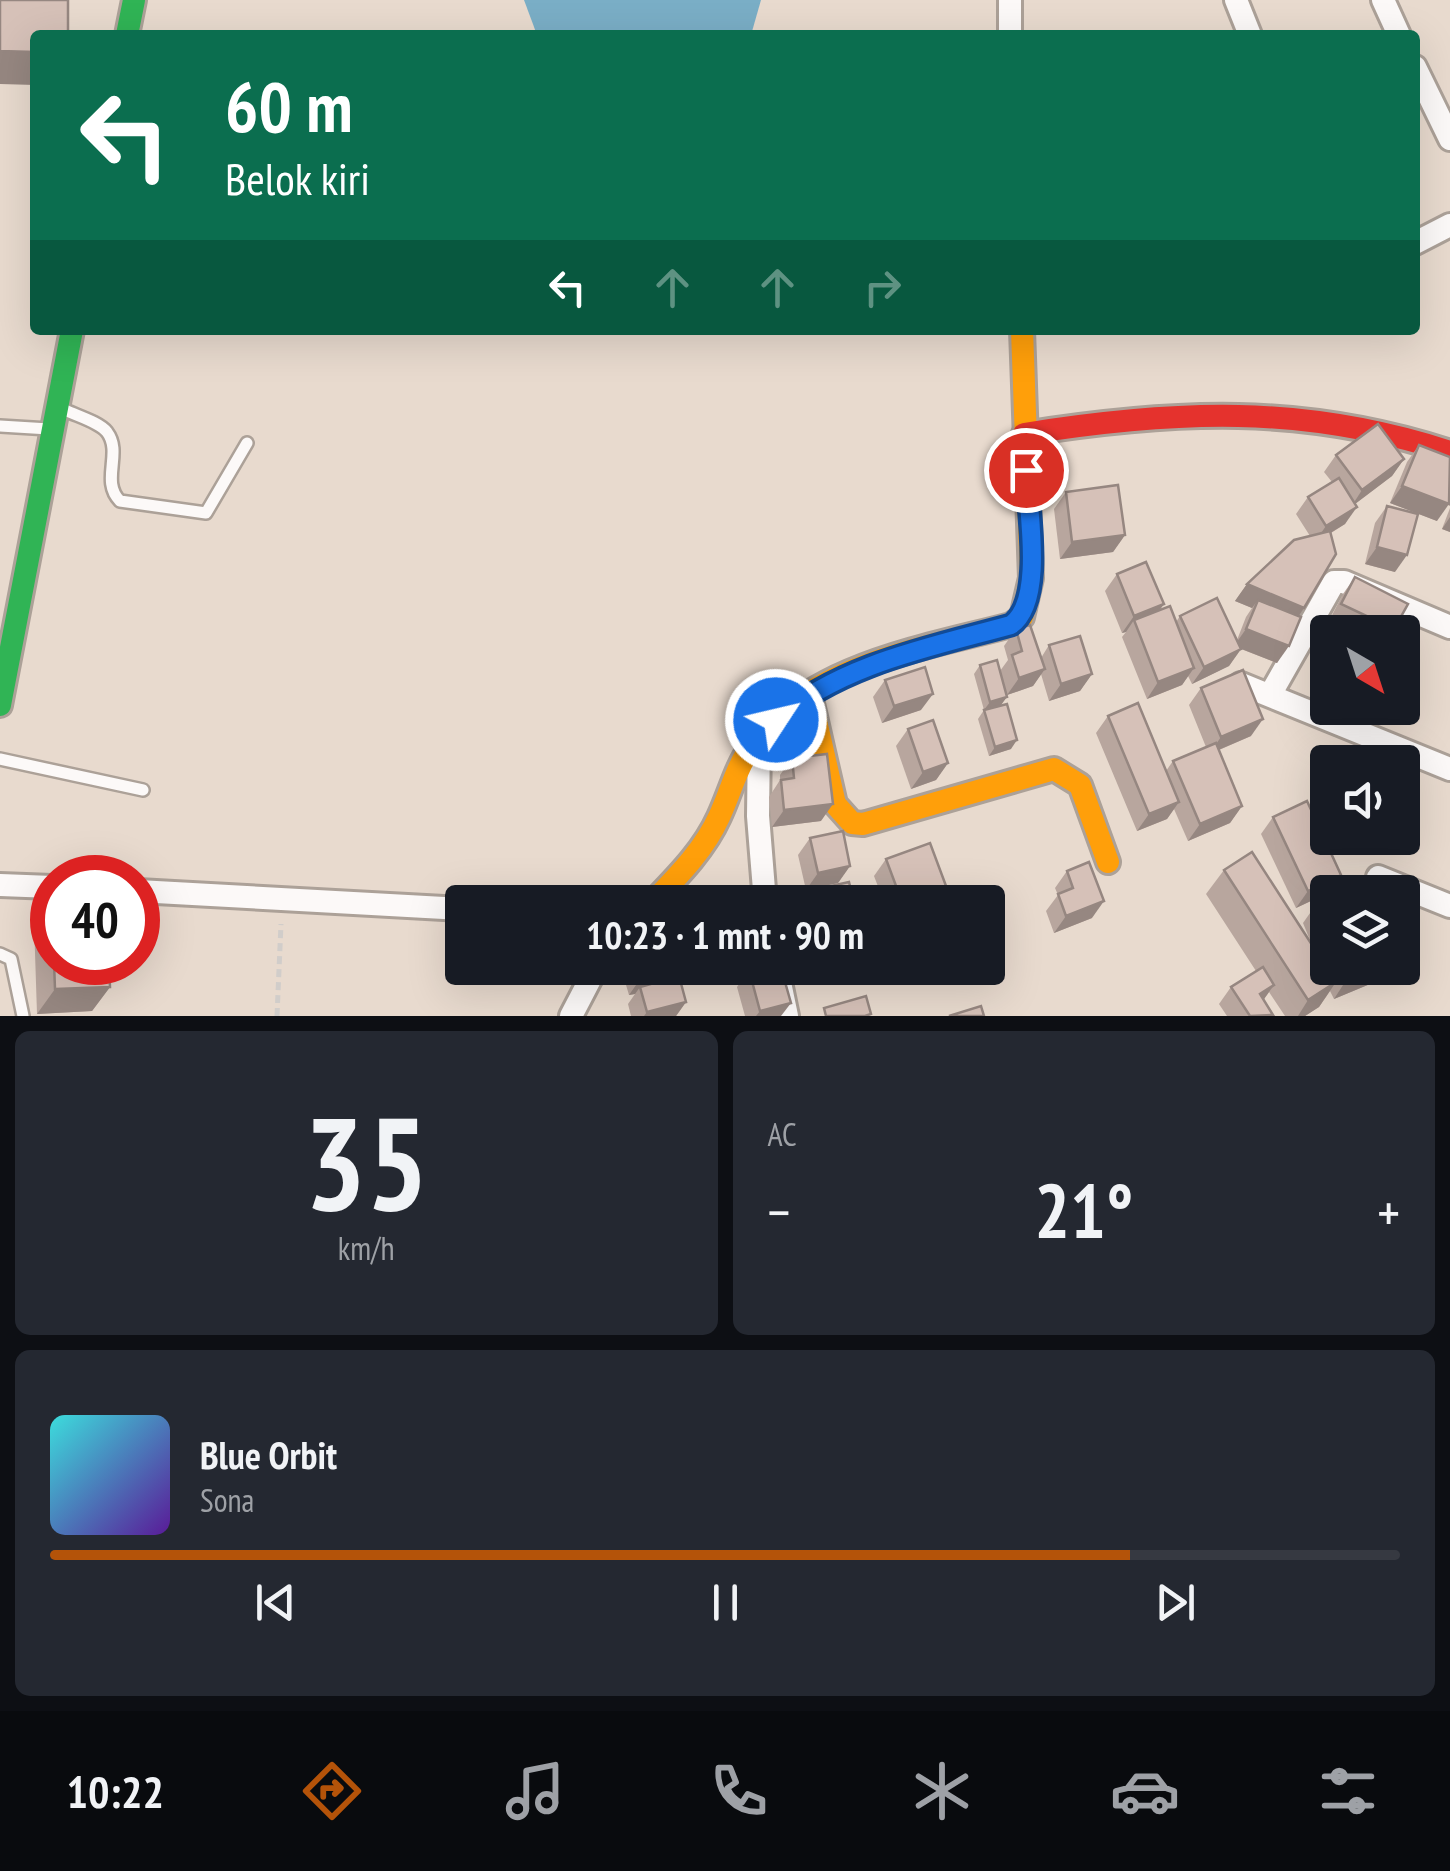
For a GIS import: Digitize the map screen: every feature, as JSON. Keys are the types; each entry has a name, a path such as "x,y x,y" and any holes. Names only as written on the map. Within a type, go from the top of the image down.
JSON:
{"street":[{"path":"129,30 134,0"},
{"path":"1010,0 1010,30"},
{"path":"1236,0 1248,30"},
{"path":"1383,0 1398,30"},
{"path":"1420,77 1450,139"},
{"path":"1420,240 1450,225"},
{"path":"0,705 4,667 71,335"},
{"path":"667,885 718,822 739,768 759,736 810,695 918,650 1011,625 1022,617 1028,606 1031,578 1022,335"},
{"path":"1024,434 1132,415 1236,410 1343,421 1450,452"},
{"path":"1270,695 1334,582 1344,582 1450,627"},
{"path":"1240,684 1450,769"},
{"path":"810,695 835,804 852,823 863,824 1054,769 1080,785 1108,862"},
{"path":"759,736 758,816 763,885"},
{"path":"0,885 30,886"},
{"path":"160,892 445,908"},
{"path":"1420,894 1450,906"},
{"path":"572,1016 580,985"},
{"path":"780,985 786,1016"}],"lane":[{"path":"0,426 55,418 106,430 112,441 110,486 120,500 206,513 247,442"},
{"path":"0,759 143,790"},
{"path":"0,954 11,959 23,1016"}],"path":[{"path":"277,1016 282,896"}],"water":[{"path":"524,0 761,0 752,30 535,30"}],"building":[{"path":"0,0 68,0 68,30 30,30 30,52 0,51"},
{"path":"1378,424 1404,459 1362,490 1336,455"},
{"path":"1419,445 1450,457 1449,504 1402,486"},
{"path":"1339,478 1357,507 1326,526 1308,497"},
{"path":"1118,485 1125,535 1072,542 1066,492"},
{"path":"1387,506 1418,514 1407,555 1377,547"},
{"path":"1330,531 1336,554 1304,608 1247,584 1294,540"},
{"path":"1146,562 1164,604 1134,616 1117,574"},
{"path":"1355,577 1408,604 1402,615 1364,615 1341,604"},
{"path":"1217,598 1241,649 1204,667 1180,616"},
{"path":"1258,600 1301,617 1289,646 1246,629"},
{"path":"1170,606 1194,668 1158,682 1134,620"},
{"path":"1030,625 1045,669 1019,678 1012,655 1022,651 1016,629"},
{"path":"1080,636 1092,674 1061,684 1049,645"},
{"path":"997,660 1007,697 990,702 980,665"},
{"path":"925,667 933,694 894,706 885,680"},
{"path":"1243,670 1263,719 1221,737 1201,688"},
{"path":"1138,703 1179,802 1149,814 1108,716"},
{"path":"1007,704 1017,740 995,747 984,710"},
{"path":"933,720 948,763 923,772 908,729"},
{"path":"1216,743 1242,806 1200,824 1173,761"},
{"path":"827,754 833,804 784,810 781,780 794,778 792,758"},
{"path":"1307,801 1310,855 1332,855 1341,875 1310,875 1308,891 1273,817"},
{"path":"843,831 850,866 818,873 810,838"},
{"path":"930,843 946,885 896,885 886,859"},
{"path":"1252,852 1310,942 1310,985 1331,985 1308,1000 1224,870"},
{"path":"1089,862 1104,901 1066,916 1058,894 1073,888 1067,871"},
{"path":"1263,967 1274,985 1260,994 1273,1015 1250,1016 1231,987"},
{"path":"55,985 110,985 110,987 55,989"},
{"path":"681,985 686,1002 647,1012 640,987"},
{"path":"753,985 786,985 791,1003 760,1011"},
{"path":"866,996 871,1014 826,1016 824,1008"},
{"path":"981,1006 984,1016 949,1016"}],"traffic: fast":[{"path":"128,30 134,0"},
{"path":"0,705 71,335"}],"traffic: slow":[{"path":"669,885 706,841 751,747 774,719 803,697 869,664 1011,625 1022,617 1031,578 1022,335"},
{"path":"810,695 835,804 852,823 863,824 1054,769 1080,785 1108,862"}],"traffic: jam":[{"path":"1024,434 1134,420 1238,416 1343,426 1450,452"}],"route":[{"path":"776,720 810,695 867,669 918,650 1011,625 1022,617 1028,606 1031,578 1026,470"}]}
